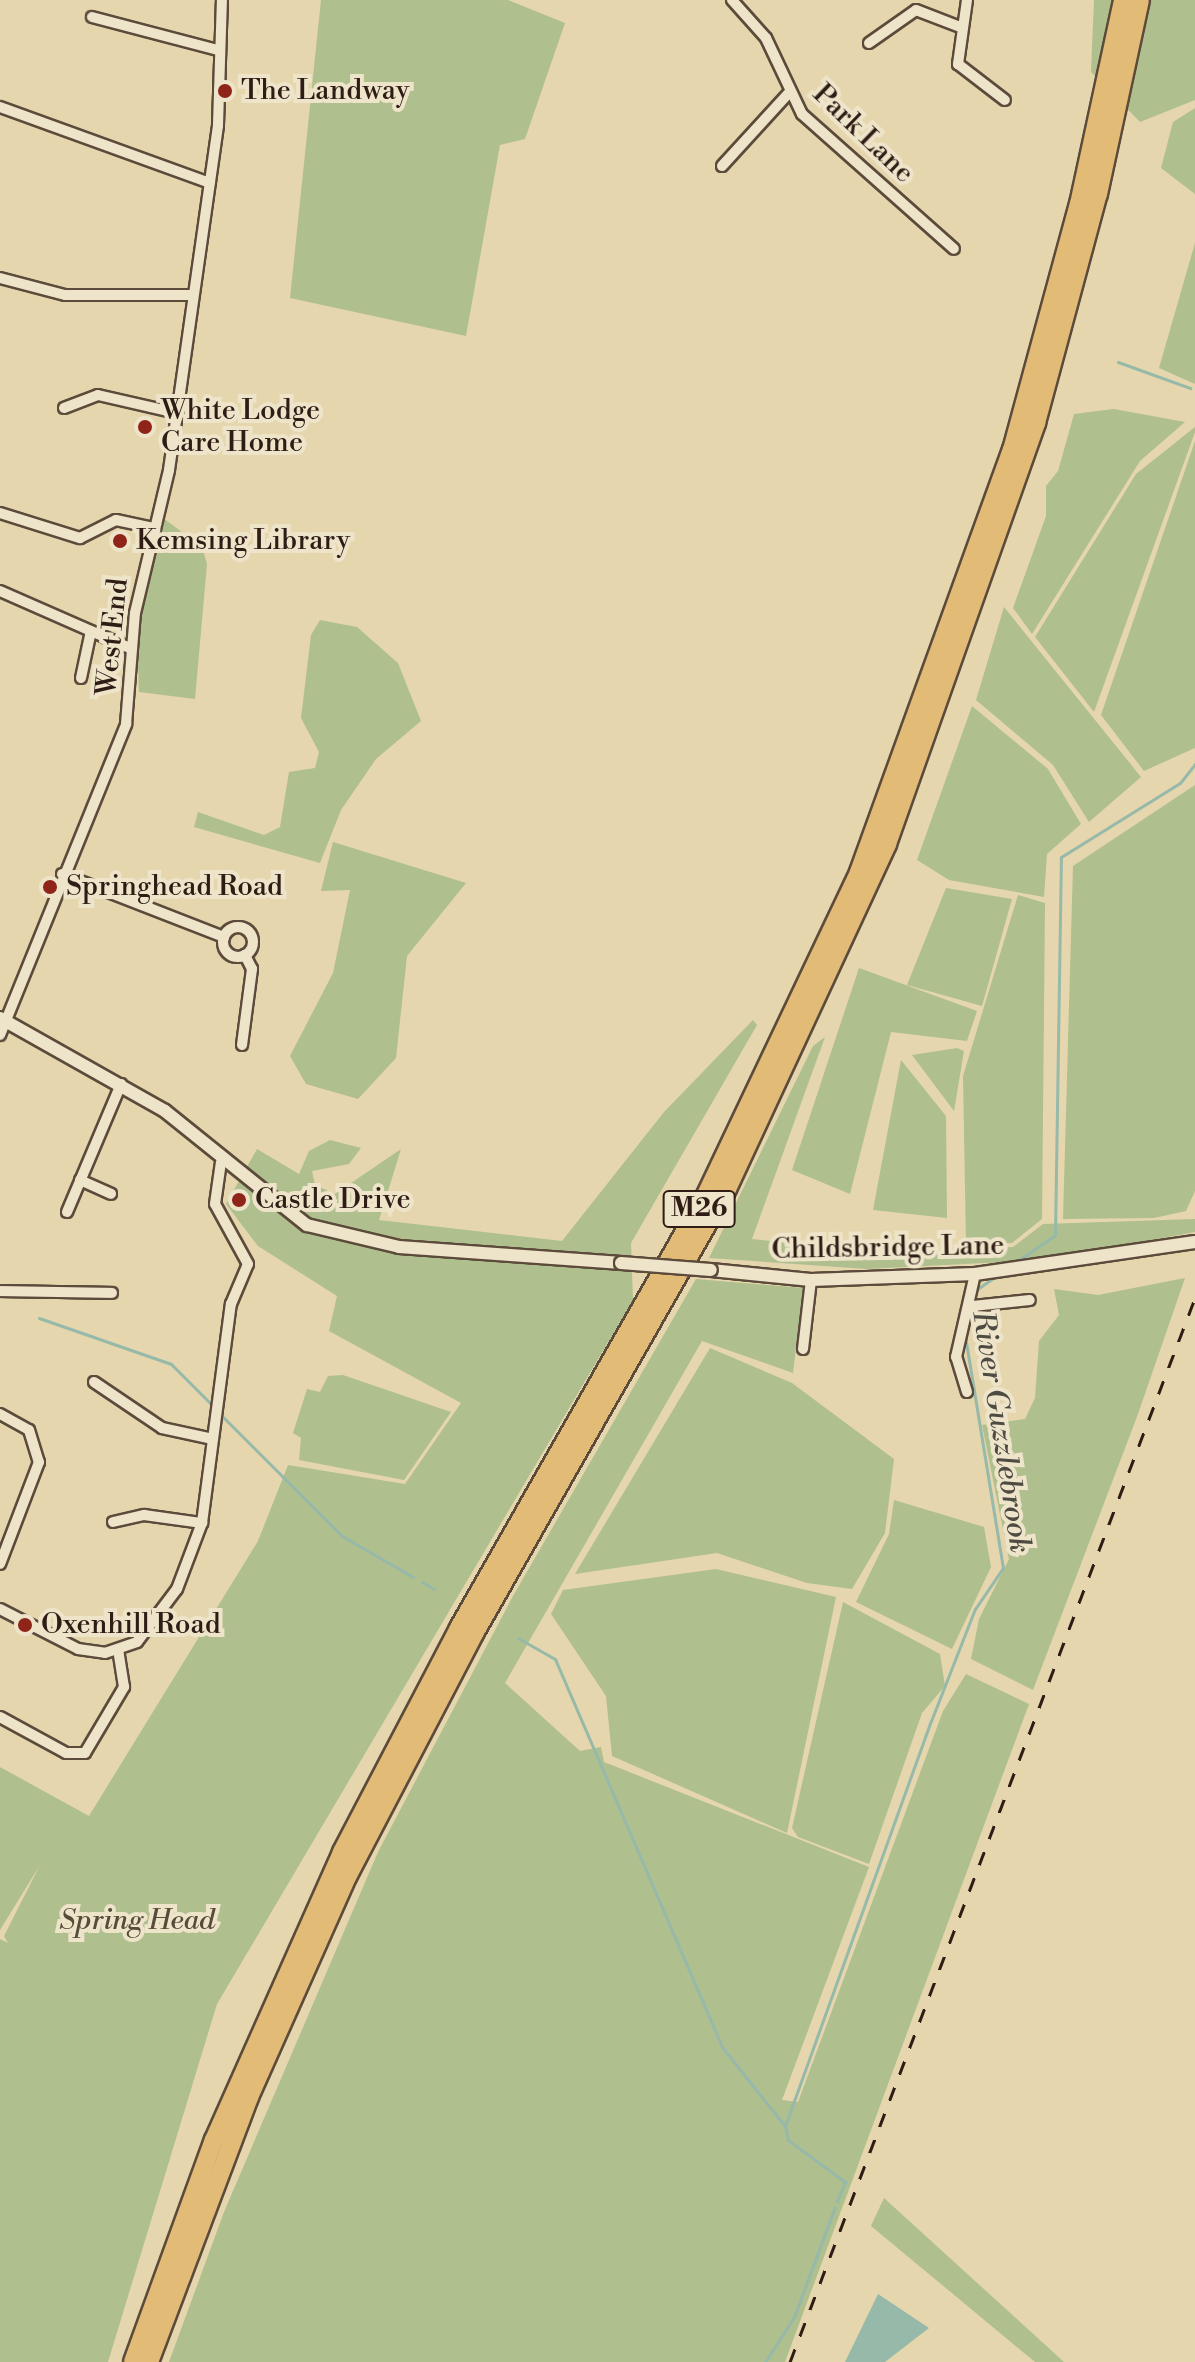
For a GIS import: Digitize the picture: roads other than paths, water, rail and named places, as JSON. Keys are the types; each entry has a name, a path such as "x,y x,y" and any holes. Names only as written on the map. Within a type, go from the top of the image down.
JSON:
{"highway":[{"name":"M26","path":"133,2362 214,2140 342,1852 451,1642 685,1236 859,872 1012,450 1079,204 1123,0"},
{"name":"M26","path":"149,2362 244,2109 348,1875 475,1632 727,1189 873,880 957,664 1040,411 1140,0"}],"street":[{"name":"West End","path":"0,1035 62,874 126,724 130,648 176,413 210,183 222,0"},
{"name":"Park Lane","path":"732,0 766,38 788,94 954,249"},
{"path":"967,0 955,55 962,73 1005,100"},
{"path":"869,43 906,6 960,27"},
{"path":"92,17 218,50"},
{"path":"722,166 788,94"},
{"path":"0,107 210,183"},
{"path":"0,278 65,295 192,295"},
{"path":"64,408 98,395 176,413"},
{"path":"0,513 80,538 116,520 153,528"},
{"path":"0,591 130,648"},
{"path":"81,678 91,631"},
{"path":"62,874 224,937"},
{"path":"224,937 233,928 247,930 253,943 245,955"},
{"path":"224,937 227,952 245,955"},
{"path":"242,1045 252,969 245,955"},
{"name":"Childsbridge Lane","path":"4,1021 165,1111 221,1162 307,1225 351,1239 811,1280 975,1274 1190,1242"},
{"path":"67,1212 121,1084"},
{"path":"0,1609 78,1649 118,1651 137,1642 174,1594 202,1523 231,1304 248,1264 215,1204 221,1162"},
{"path":"80,1180 111,1194"},
{"path":"967,1392 956,1357 973,1306 975,1274"},
{"path":"803,1349 811,1280"},
{"path":"0,1291 112,1293"},
{"path":"973,1306 1030,1300"},
{"path":"94,1382 162,1428 213,1439"},
{"path":"0,1414 29,1430 39,1462 0,1564"},
{"path":"113,1522 144,1515 202,1523"},
{"path":"0,1717 66,1753 85,1753 124,1687 118,1651"}],"waterway":[{"path":"1118,362 1190,388"},
{"name":"River Guzzlebrook","path":"1016,1262 1055,1235 1061,857 1180,783 1195,764"},
{"name":"River Guzzlebrook","path":"976,1290 996,1276"},
{"path":"961,1313 967,1296"},
{"path":"39,1318 171,1364 211,1404"},
{"name":"River Guzzlebrook","path":"837,2201 845,2182 788,2140 785,2126 931,1721 975,1609 1003,1568 965,1336"},
{"path":"223,1417 342,1536 413,1577"},
{"path":"422,1582 434,1589"},
{"path":"518,1638 555,1659 722,2047 784,2125"},
{"name":"River Guzzlebrook","path":"765,2362 794,2317 835,2207"}],"railway":[{"path":"790,2362 1195,1298"}],"place":[{"name":"The Landway","path":"225,91"},
{"name":"White Lodge Care Home","path":"145,427"},
{"name":"Kemsing Library","path":"120,541"},
{"name":"Springhead Road","path":"50,887"},
{"name":"Castle Drive","path":"239,1200"},
{"name":"Oxenhill Road","path":"25,1625"}],"park label":[{"name":"Spring Head","path":"137,1921"}]}
